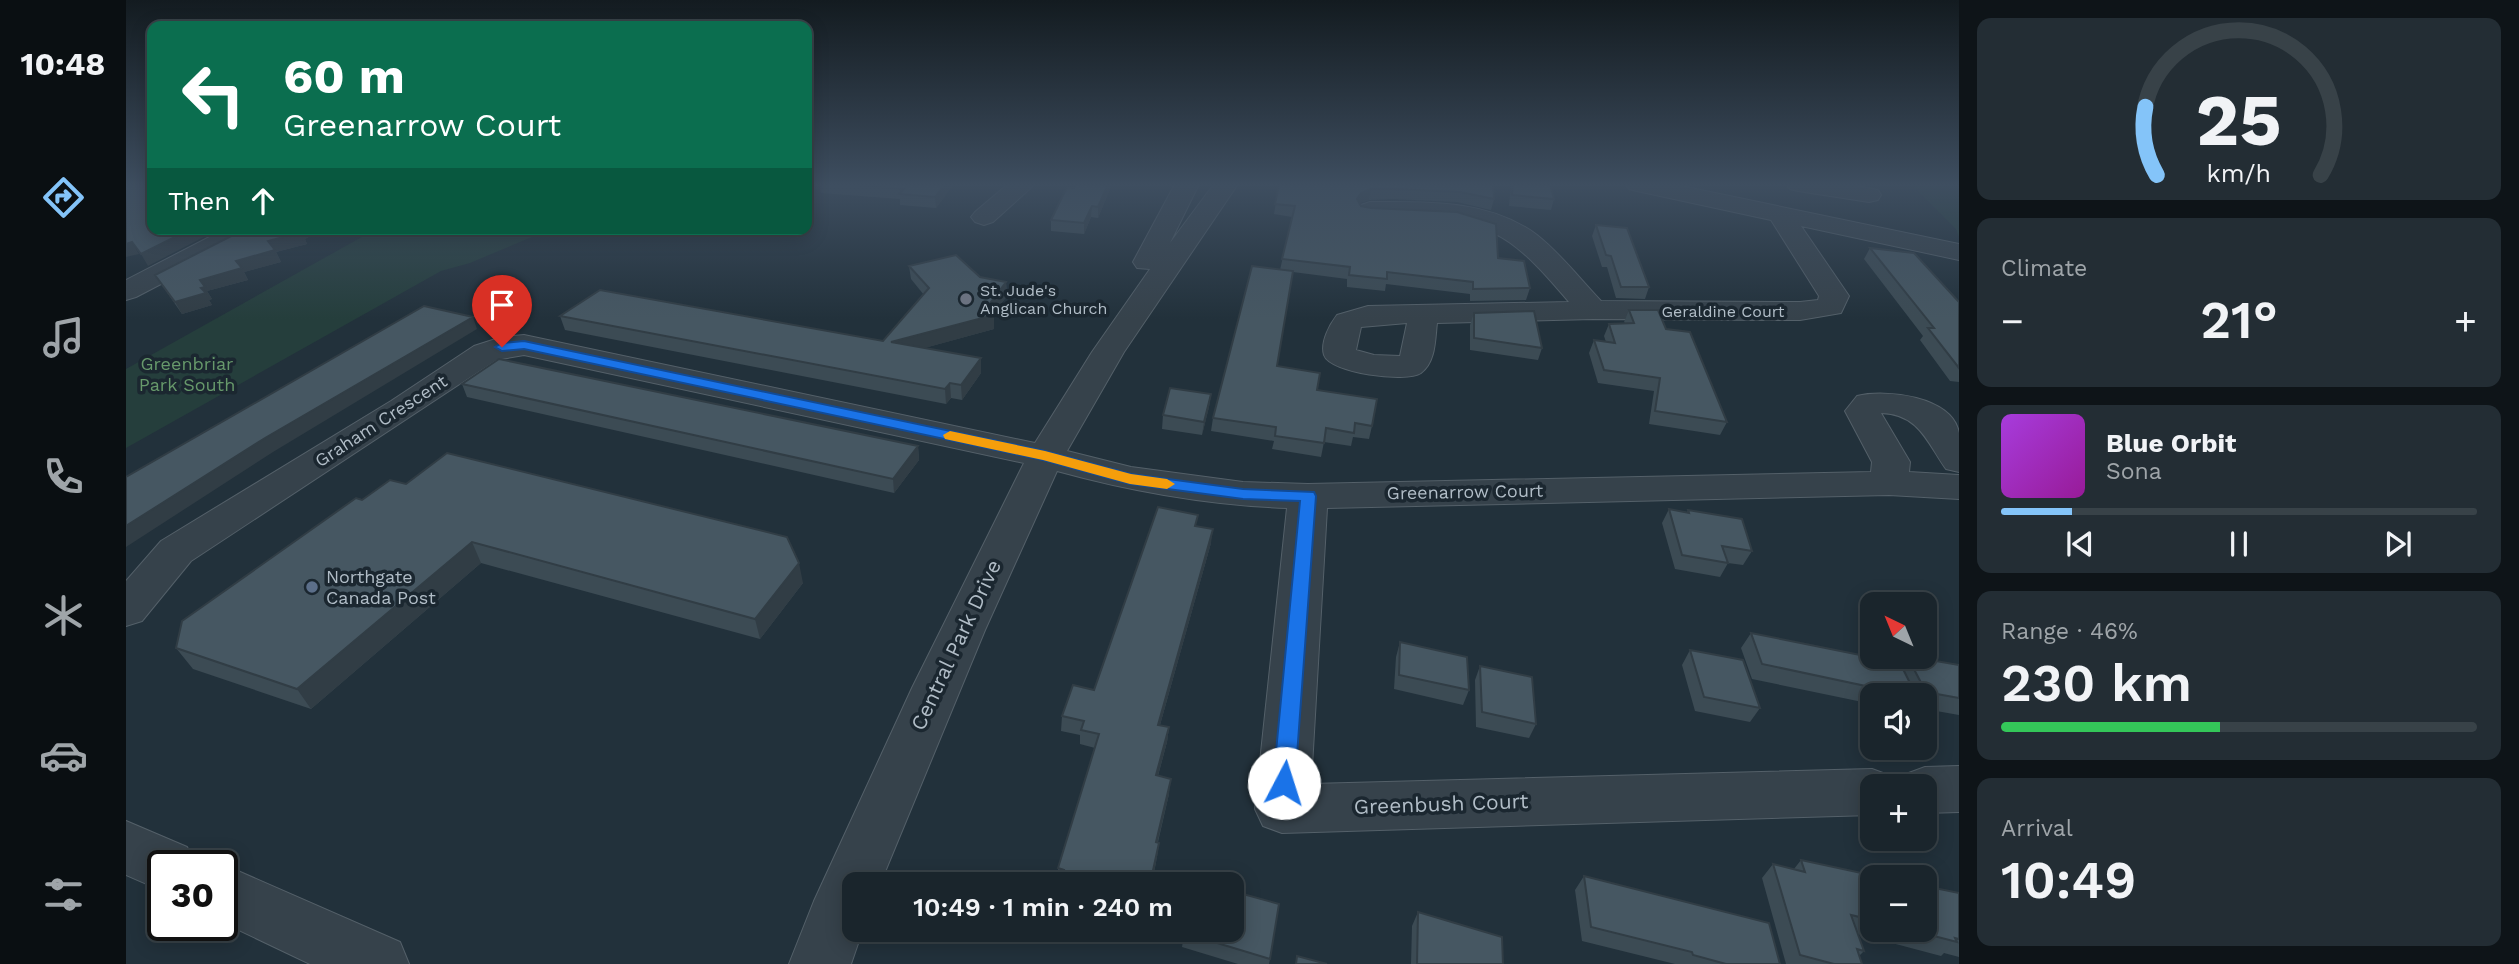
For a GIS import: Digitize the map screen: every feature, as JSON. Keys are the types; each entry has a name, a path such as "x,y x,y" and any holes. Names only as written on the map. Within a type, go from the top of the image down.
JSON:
{"street":[{"name":"Central Park Drive","path":"1116,338 1130,296 1164,229"},
{"name":"Central Park Drive","path":"820,964 835,922 952,646 1045,456 1116,338 1194,229"},
{"path":"1508,229 1526,239 1593,310"},
{"name":"Geraldine Court","path":"1423,316 1593,310 1800,311 1830,307 1834,296 1790,229"},
{"path":"1851,229 1959,252"},
{"path":"126,292 235,235"},
{"name":"Graham Crescent","path":"126,610 176,551 485,353 502,347 524,345 1045,456"},
{"path":"1889,483 1891,462 1862,411 1869,403 1888,403 1924,414 1932,420 1959,461"},
{"name":"Greenarrow Court","path":"1045,456 1130,479 1243,494 1308,496 1889,483 1959,486"},
{"name":"Greenbush Court","path":"1308,496 1282,809 1860,792"},
{"path":"1937,790 1959,789"},
{"path":"126,847 147,857"},
{"path":"238,899 378,964"}],"green space":[{"name":"Greenbriar Park South","path":"365,235 537,235 470,263 441,271 126,448 126,369"}],"building":[{"path":"126,229 147,229 147,235 179,235 141,254 132,242 126,244"},
{"path":"1289,229 1496,229 1498,258 1524,261 1530,288 1473,289 1473,282 1387,272 1387,279 1349,275 1350,267 1282,259"},
{"path":"1597,229 1627,229 1649,287 1621,287 1611,256 1606,255"},
{"path":"233,235 291,235 268,241 275,250 236,261 242,268 200,280 205,287 201,288 206,293 175,302 155,275"},
{"path":"1870,248 1914,253 1959,302 1959,368 1928,328 1934,328"},
{"path":"956,255 980,277 1006,282 988,306 994,315 891,342 981,358 961,385 950,383 945,389 560,316 600,290 883,341 929,288 909,266"},
{"path":"1252,266 1293,271 1277,366 1320,373 1317,390 1377,399 1372,426 1355,423 1354,433 1326,428 1324,443 1275,436 1276,427 1213,418"},
{"path":"424,306 473,317 265,438 126,526 126,477"},
{"path":"1629,310 1658,310 1666,329 1690,332 1727,422 1655,411 1660,378 1604,370 1594,340 1615,343 1609,324 1634,323"},
{"path":"1534,311 1542,348 1474,338 1474,313"},
{"path":"499,359 918,446 893,479 462,384"},
{"path":"1170,388 1211,394 1204,422 1163,415"},
{"path":"447,453 787,537 799,563 755,619 472,542 297,689 176,648 182,621 356,498 362,500 390,480 406,484"},
{"path":"1158,507 1198,515 1195,526 1213,529 1158,725 1169,727 1156,775 1171,779 1156,842 1159,843 1153,872 1064,872 1058,868 1099,734 1081,730 1084,721 1062,716 1073,685 1094,690"},
{"path":"1669,509 1742,519 1752,551 1722,546 1728,563 1682,555"},
{"path":"1751,633 1860,655 1860,669 1903,669 1910,683 1860,685 1762,664"},
{"path":"1400,642 1467,657 1469,690 1399,675"},
{"path":"1690,650 1743,660 1760,708 1704,697"},
{"path":"1937,661 1959,665 1959,698 1937,694 1937,683 1921,683 1914,669 1937,669"},
{"path":"1480,666 1532,677 1536,724 1482,712"},
{"path":"1801,860 1860,873 1860,917 1851,915 1864,951 1857,949 1862,964 1834,964 1800,955 1773,864 1805,872"},
{"path":"1584,876 1769,923 1780,964 1726,964 1693,955 1692,952 1591,927"},
{"path":"1937,888 1959,893 1959,939 1955,938 1957,942 1937,937"},
{"path":"1244,894 1279,904 1270,959 1214,942 1244,942"},
{"path":"1418,912 1502,937 1503,964 1417,964"},
{"path":"1297,956 1327,964 1296,964"}],"slow traffic":[{"path":"950,435 1045,456 1130,479 1167,484"}],"place":[{"name":"St. Jude's Anglican Church","path":"966,299"},
{"name":"Northgate Canada Post","path":"312,587"}],"route":[{"path":"502,347 524,345 577,356 1045,456 1130,479 1243,494 1308,496 1284,783"}]}
